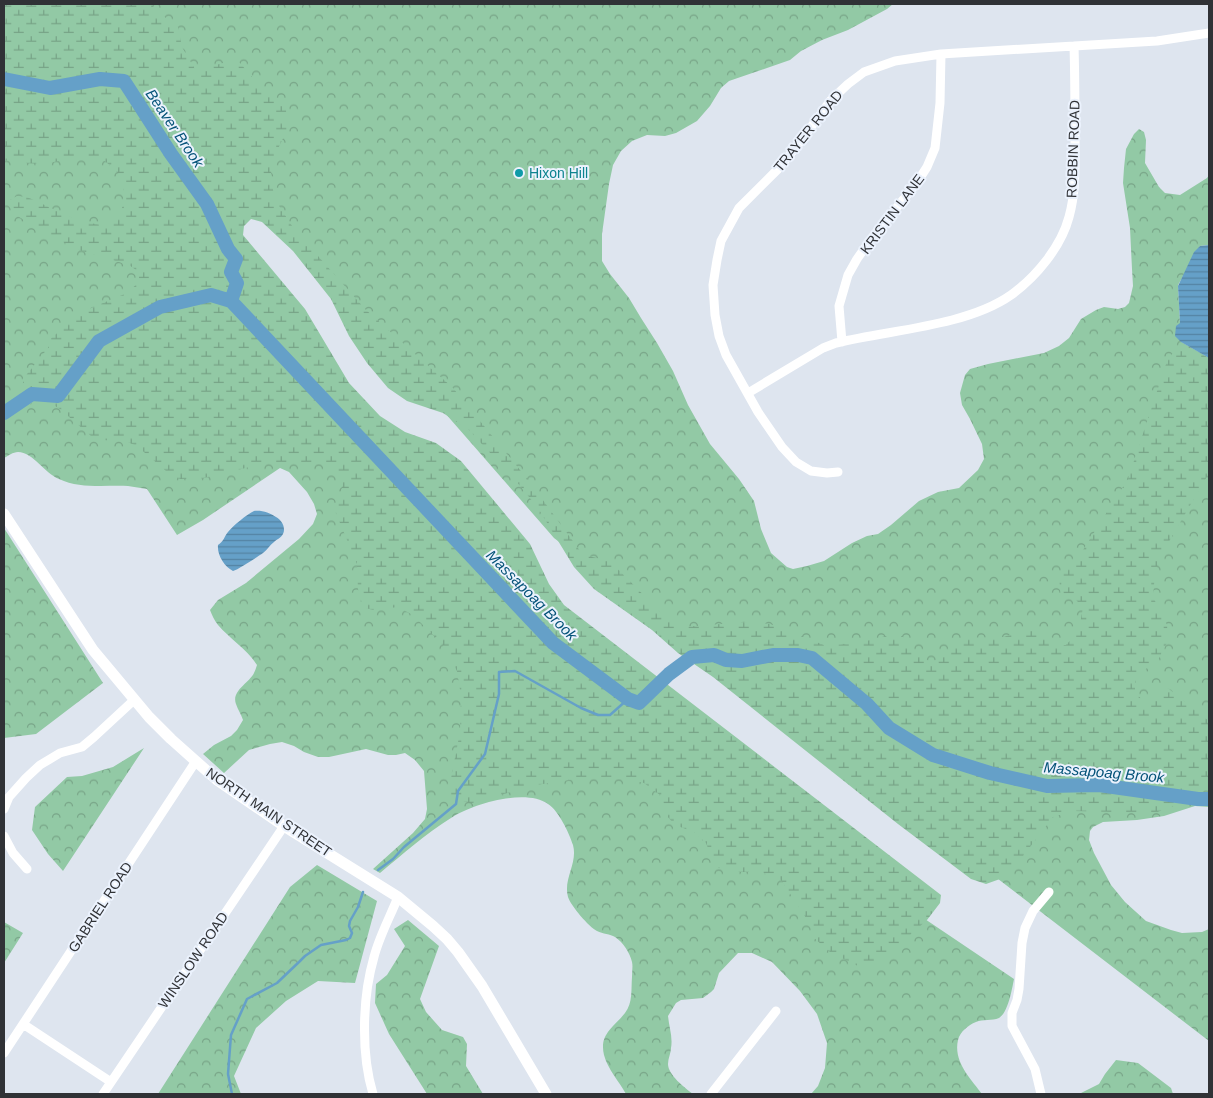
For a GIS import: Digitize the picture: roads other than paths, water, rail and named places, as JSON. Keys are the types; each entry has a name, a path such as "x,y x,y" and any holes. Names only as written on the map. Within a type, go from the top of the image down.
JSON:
{"main road":[{"name":"NORTH MAIN STREET","path":"4,514 93,650 149,717 217,780 284,826 398,897 433,926 462,959 482,986 546,1094"}],"street":[{"name":"TRAYER ROAD","path":"838,472 811,471 796,462 782,447 758,412 726,355 719,336 715,315 713,285 721,241 739,208 784,162 831,100 864,72 895,61 940,54 1157,41 1209,33"},
{"name":"ROBBIN ROAD","path":"748,393 823,348 842,342 951,320 996,304 1027,282 1046,263 1069,218 1074,195 1074,46"},
{"name":"KRISTIN LANE","path":"842,342 839,306 848,275 874,235 916,184 927,167 935,148 940,103 940,54"},
{"path":"4,809 9,797 40,765 60,753 82,747 134,700"},
{"name":"GABRIEL ROAD","path":"4,1053 196,761"},
{"name":"WINSLOW ROAD","path":"102,1094 284,826"},
{"path":"4,836 13,854 27,869"},
{"path":"1040,1094 1035,1070 1012,1026 1012,1013 1020,989 1025,928 1033,911 1049,892"},
{"path":"373,1094 366,1062 367,990 376,950 398,897"},
{"path":"711,1094 776,1011"},
{"path":"23,1024 111,1082"}],"water":[{"path":"1209,245 1209,358 1181,342 1175,336 1176,326 1180,323 1178,286 1194,252 1200,246"},
{"path":"254,511 266,512 278,518 282,522 284,532 263,553 233,571 222,560 218,545 233,526"}],"waterway":[{"name":"Beaver Brook","path":"4,79 50,88 100,79 124,81 171,154 207,204 228,249 236,259 231,272 237,283 231,301"},
{"name":"Massapoag Brook","path":"4,413 32,394 58,396 99,341 160,307 211,295 231,301 553,643 628,699 639,703 669,674 692,657 714,655 726,660 742,661 773,655 798,655 812,658 867,704 889,728 933,755 990,773 1047,786 1099,785 1209,799"},
{"path":"378,870 456,804 458,791 485,754 499,694 499,672 515,671 581,708 598,715 610,715 628,699"},
{"path":"232,1094 228,1074 231,1035 247,999 277,983 305,956 321,945 350,938 352,933 349,926 350,921 358,907 363,892"}],"place":[{"name":"Hixon Hill","path":"519,173"}]}
